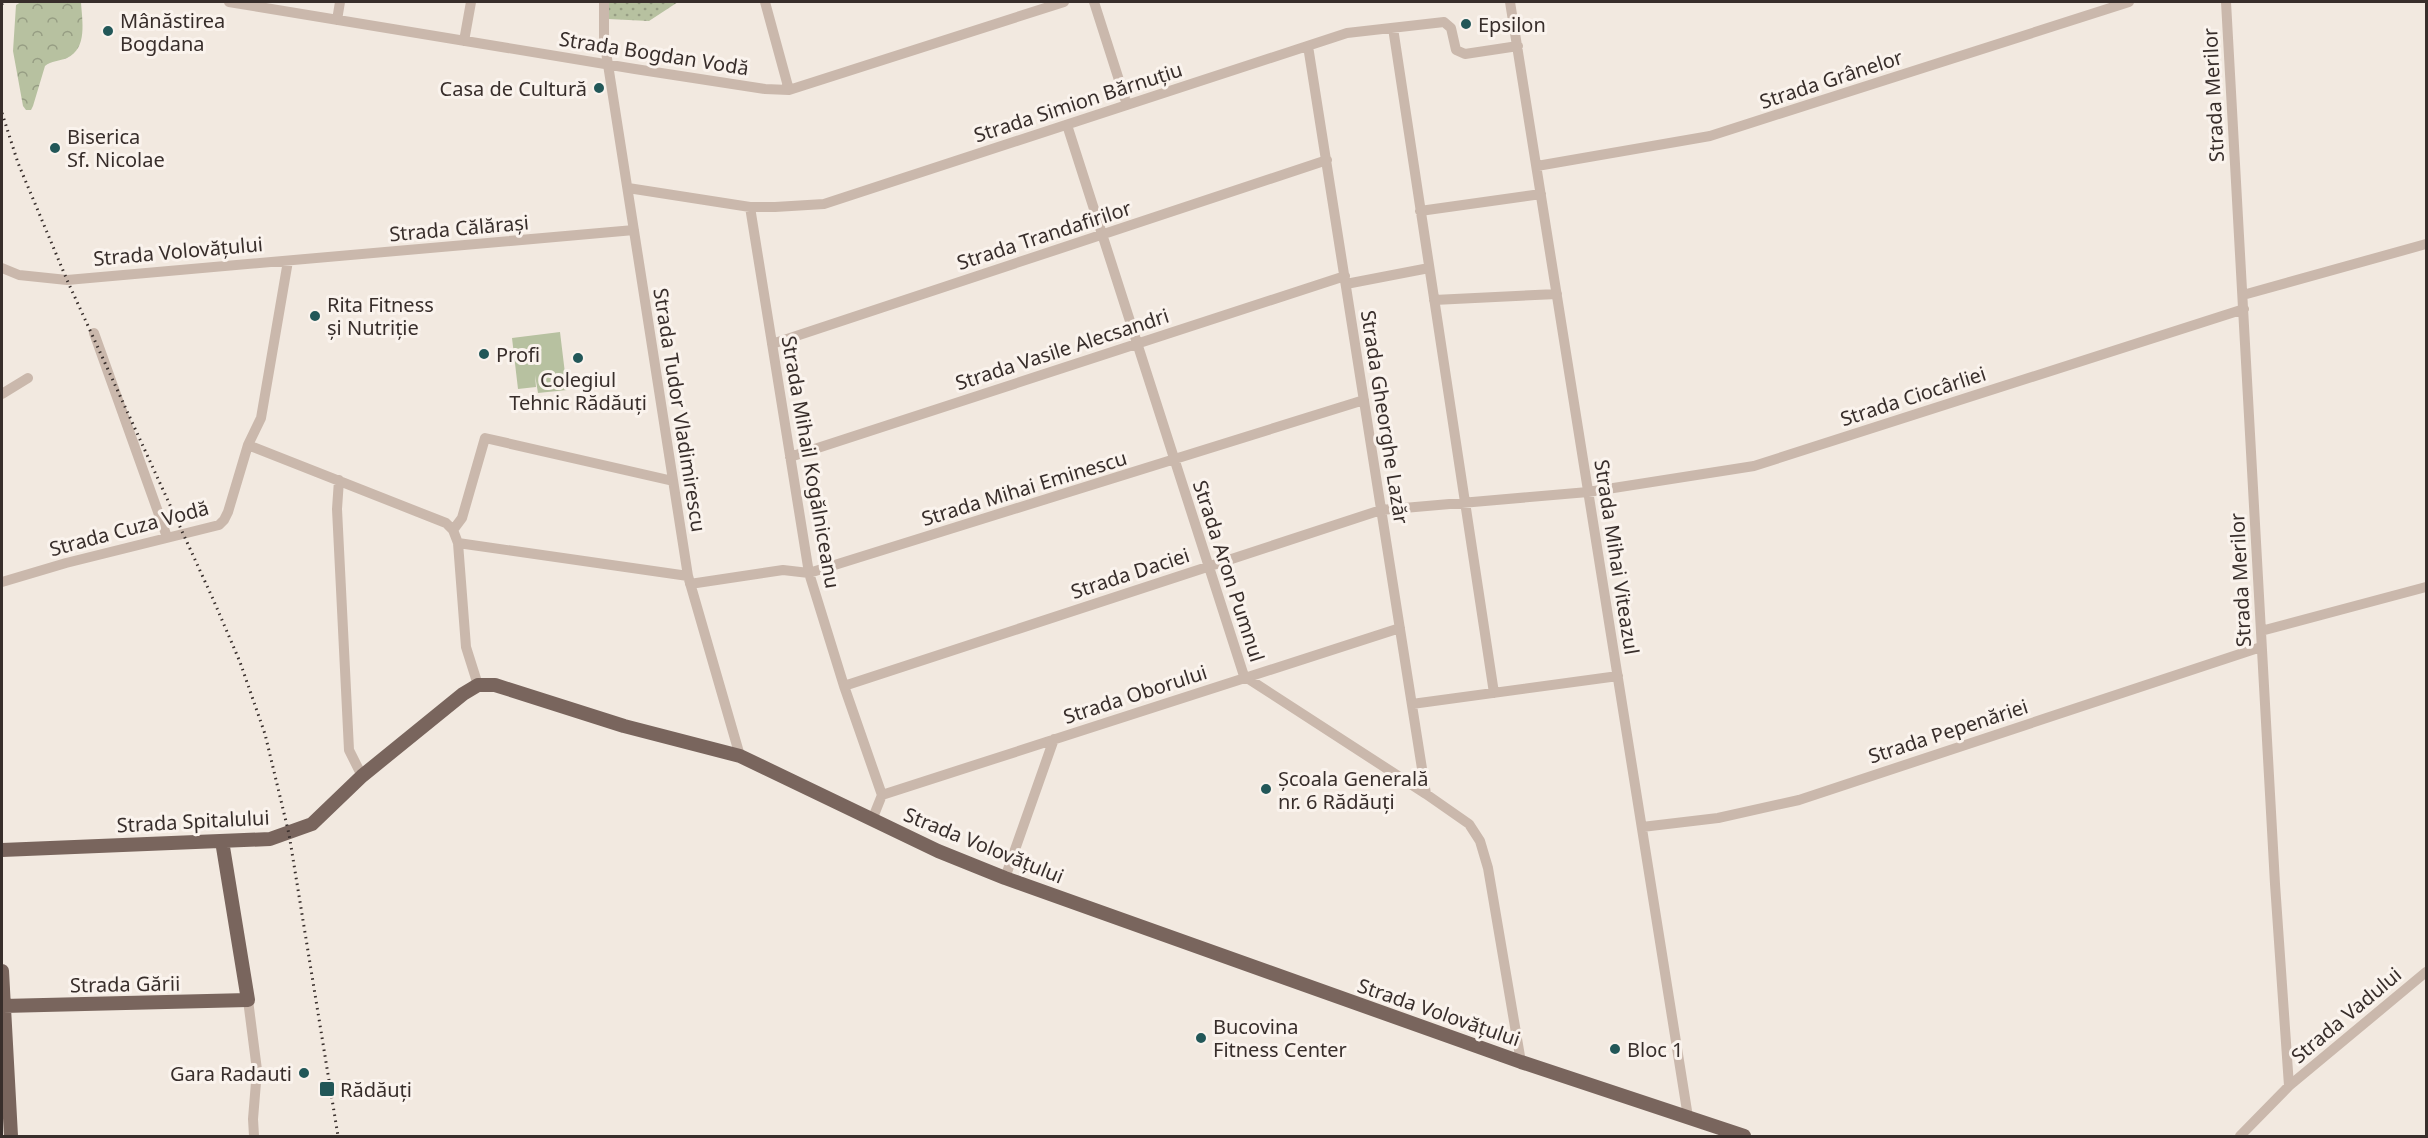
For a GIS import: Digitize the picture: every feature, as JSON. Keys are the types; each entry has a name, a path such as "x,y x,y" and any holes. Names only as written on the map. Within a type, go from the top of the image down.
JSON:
{"main road":[{"name":"Strada Spitalului","path":"2,850 270,839 303,828 312,824 362,776 463,694 478,685"},
{"name":"Strada Volovățului","path":"478,685 495,686 624,726 740,756 872,820 1005,878 1521,1062 1744,1137"},
{"path":"222,841 248,1000"},
{"path":"2,970 11,1137"},
{"name":"Strada Gării","path":"3,1006 248,1000"}],"street":[{"name":"Strada Bogdan Vodă","path":"229,2 765,89 789,90 1064,2"},
{"path":"337,20 340,2"},
{"path":"464,40 471,2"},
{"name":"Strada Tudor Vladimirescu","path":"604,2 604,39 689,580 740,756"},
{"path":"765,2 789,90"},
{"path":"1094,2 1127,105"},
{"name":"Strada Mihai Viteazul","path":"1510,2 1688,1117"},
{"name":"Strada Grânelor","path":"1537,166 1710,136 2129,2"},
{"name":"Strada Merilor","path":"2226,2 2260,631 2289,1086"},
{"name":"Strada Simion Bărnuțiu","path":"628,188 750,207 824,204 1347,33 1444,22 1451,28 1456,50 1465,54 1518,46"},
{"path":"1393,28 1494,693"},
{"name":"Strada Gheorghe Lazăr","path":"1308,46 1426,794"},
{"name":"Strada Aron Pumnul","path":"1067,124 1244,676 1469,824 1480,841 1488,868 1521,1062"},
{"name":"Strada Trandafirilor","path":"772,344 1327,160"},
{"path":"1420,211 1541,194"},
{"name":"Strada Mihail Kogălniceanu","path":"750,207 809,573 844,686 882,795"},
{"name":"Strada Călărași","path":"288,261 634,230"},
{"path":"2243,295 2427,244"},
{"name":"Strada Volovățului","path":"2,268 19,275 67,280 288,261 261,418 248,444"},
{"name":"Strada Vasile Alecsandri","path":"790,458 1138,344 1345,280 1429,268"},
{"path":"1434,300 1557,294"},
{"name":"Strada Ciocârliei","path":"1465,504 1588,492 1754,466 2244,309"},
{"path":"94,333 167,537"},
{"path":"2,394 28,378"},
{"name":"Strada Mihai Eminescu","path":"458,543 689,580 783,570 809,573 1364,400"},
{"path":"453,530 462,518 485,438 673,481"},
{"path":"248,444 440,519 453,530 458,543 466,647 478,685"},
{"name":"Strada Cuza Vodă","path":"2,582 219,525 224,520 234,495 248,444"},
{"path":"339,480 337,508 349,750 362,776"},
{"name":"Strada Daciei","path":"844,686 1381,510 1465,504"},
{"path":"2260,631 2427,587"},
{"name":"Strada Oborului","path":"882,795 1244,676 1400,628"},
{"name":"Strada Pepenăriei","path":"1642,827 1718,818 1799,800 2261,647"},
{"path":"1412,704 1618,676"},
{"path":"1005,878 1054,739"},
{"path":"872,820 882,795"},
{"name":"Strada Vadului","path":"2289,1086 2427,972"},
{"path":"248,1000 258,1070 253,1119 254,1137"},
{"path":"2240,1137 2289,1086"}],"green space":[{"path":"21,2 81,2 83,25 78,48 67,58 45,66 31,110 26,110 23,106 13,51 16,5"},
{"path":"608,2 678,2 649,21 608,19"},
{"path":"560,332 567,390 538,393 535,375 536,387 518,389 512,338"}],"railway":[{"path":"2,113 18,163 67,280 213,599 240,662 265,734 289,834 338,1136"}],"place":[{"name":"Epsilon","path":"1466,24"},
{"name":"Mânăstirea Bogdana","path":"108,31"},
{"name":"Casa de Cultură","path":"599,88"},
{"name":"Biserica Sf. Nicolae","path":"55,148"},
{"name":"Rita Fitness și Nutriție","path":"315,316"},
{"name":"Profi","path":"484,354"},
{"name":"Colegiul Tehnic Rădăuți","path":"578,358"},
{"name":"Școala Generală nr. 6 Rădăuți","path":"1266,789"},
{"name":"Bucovina Fitness Center","path":"1201,1038"},
{"name":"Bloc 1","path":"1615,1049"},
{"name":"Gara Radauti","path":"304,1073"},
{"name":"Rădăuți","path":"327,1089"}]}
